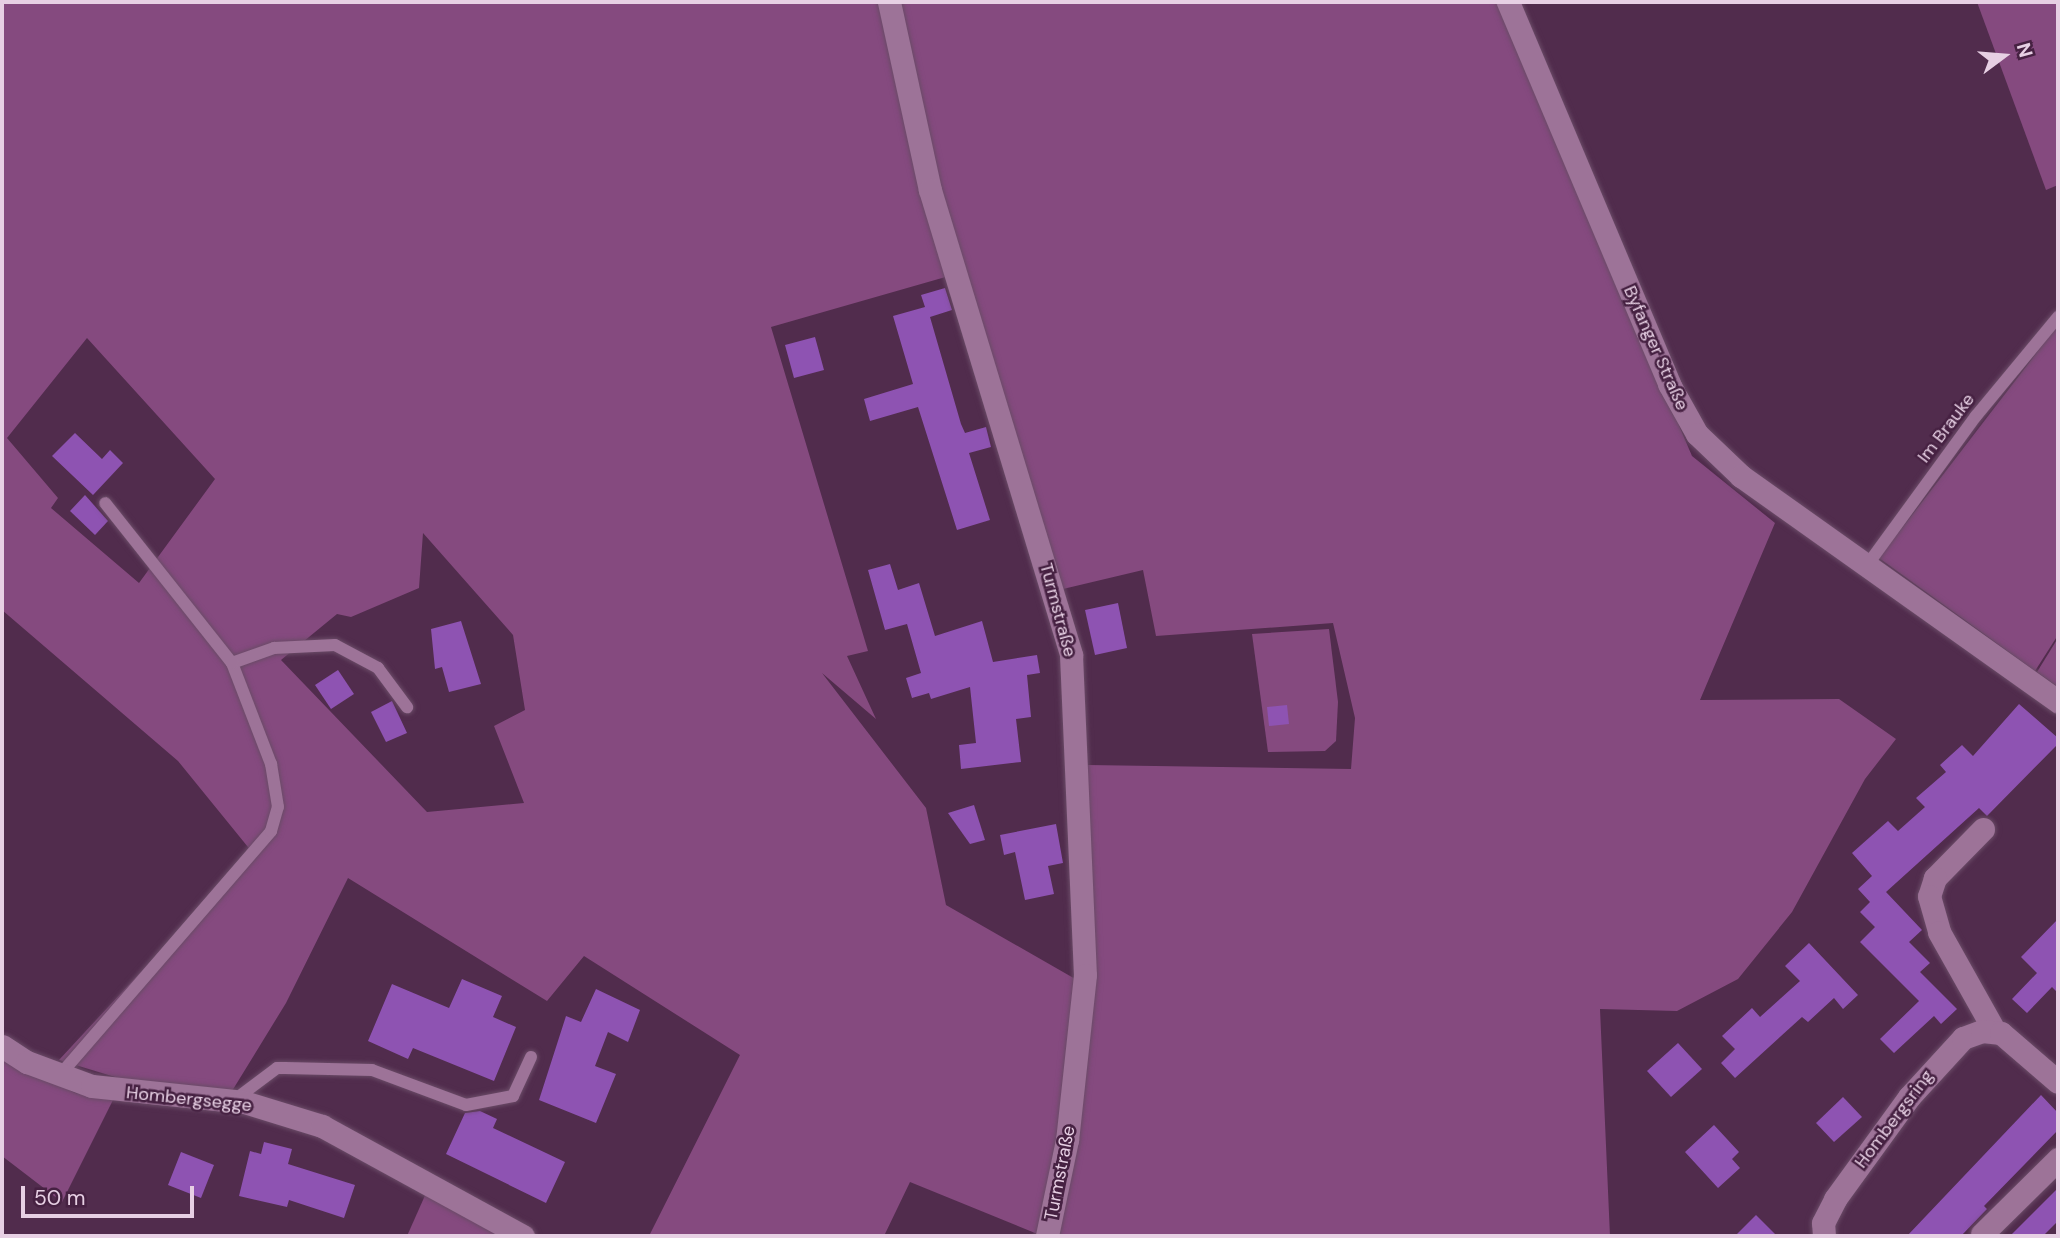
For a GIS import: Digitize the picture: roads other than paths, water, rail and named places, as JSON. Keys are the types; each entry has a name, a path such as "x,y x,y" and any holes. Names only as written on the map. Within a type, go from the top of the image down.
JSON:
{"street":[{"name":"Turmstraße","path":"889,2 930,190 1071,654 1085,975 1076,1079 1047,1236"},
{"name":"Byfanger Straße","path":"1508,2 1669,384 1697,434 1741,476 2058,701"},
{"path":"1983,829 1935,877 1930,896 1939,932 1994,1030 2019,1044 2058,1082"},
{"name":"Hombergsring","path":"1824,1236 1826,1213 1925,1077 1963,1038 1994,1030"},
{"name":"Hombergsegge","path":"2,1046 59,1076 125,1093 232,1101 268,1108 344,1136 523,1236"},
{"path":"1982,1234 2058,1159"}],"lane":[{"name":"Im Brauke","path":"1868,564 1976,416 2058,317"},
{"path":"59,1076 277,817 271,764 232,663 105,503"},
{"path":"232,663 274,648 335,645 378,668 407,707"},
{"path":"232,1101 276,1068 285,1068 372,1070 466,1105 513,1096 531,1057"}]}
